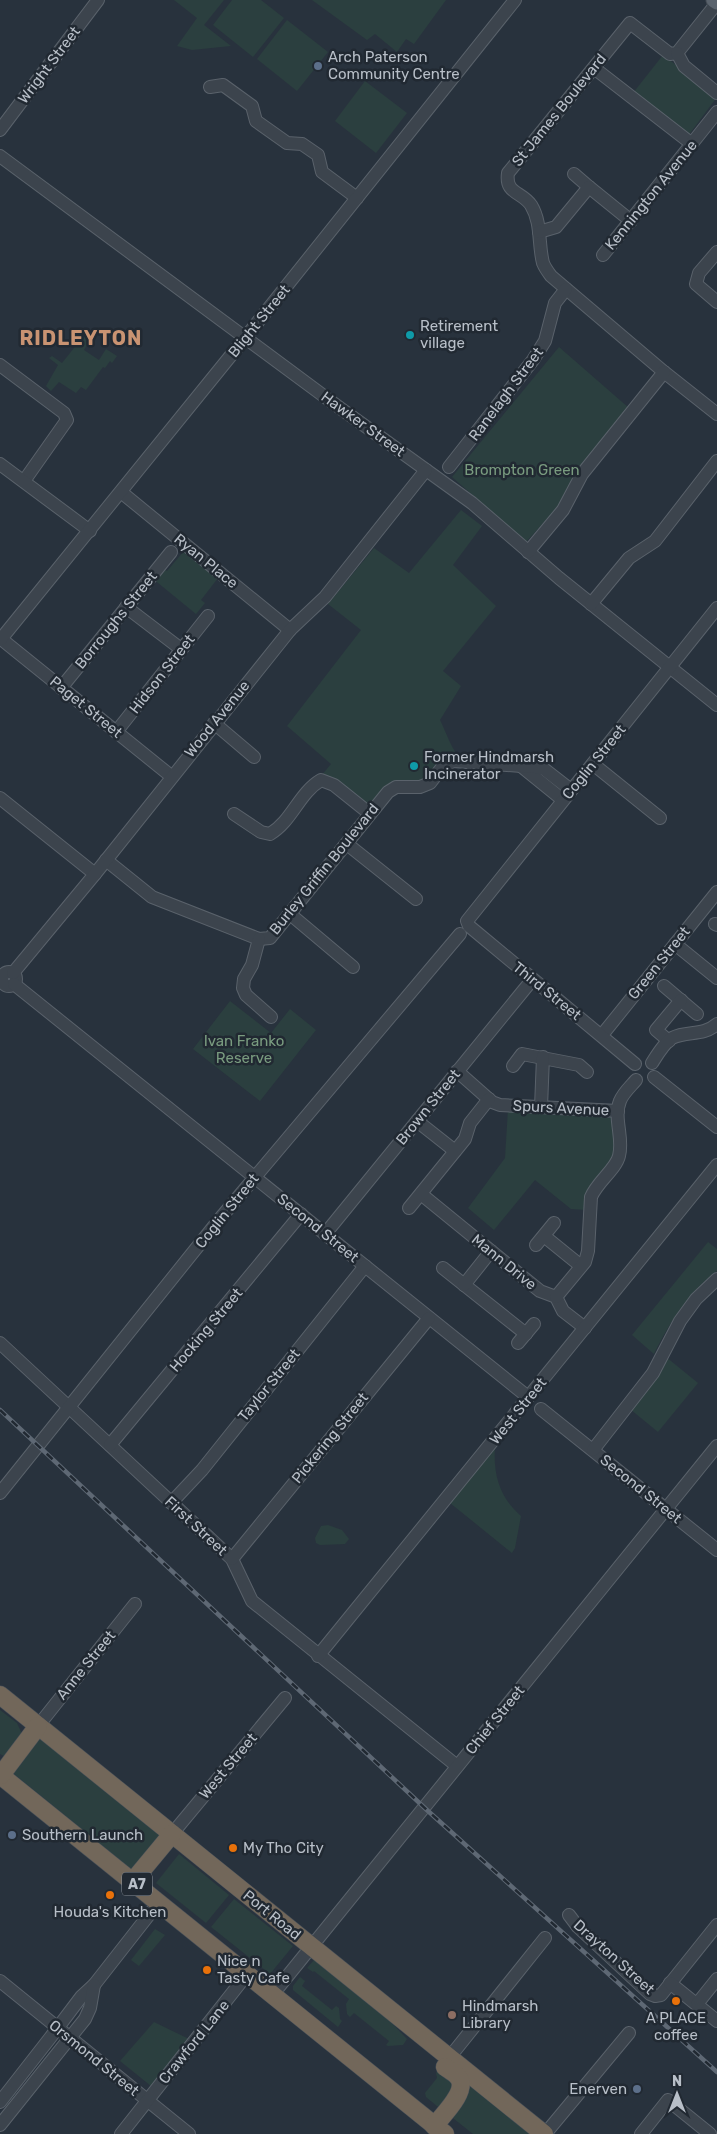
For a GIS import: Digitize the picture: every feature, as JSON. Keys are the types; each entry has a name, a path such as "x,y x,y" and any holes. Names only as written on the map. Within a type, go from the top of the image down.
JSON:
{"highway":[{"name":"Port Road","path":"0,1695 545,2134"},
{"path":"0,1775 38,1726"},
{"name":"A7","path":"0,1775 274,1994 436,2131"},
{"path":"133,1881 172,1834"},
{"path":"427,2040 434,2056 459,2078 461,2085 459,2094 436,2131"}],"street":[{"name":"Wright Street","path":"0,130 98,0"},
{"name":"Blight Street","path":"1,639 122,492 515,0"},
{"path":"716,2 677,53 684,66 717,93"},
{"name":"St James Boulevard","path":"677,53 670,54 630,22 508,173 507,180 509,187 531,205 539,232 544,264 551,276 664,372 717,414"},
{"path":"594,68 692,144"},
{"path":"210,87 223,85 252,106 256,120 287,144 302,144 318,156 322,172 358,198"},
{"name":"Kennington Avenue","path":"602,255 717,112"},
{"name":"Hawker Street","path":"0,156 472,503 591,604 717,705"},
{"path":"574,174 631,221"},
{"path":"539,232 556,227 589,187"},
{"path":"717,252 699,273 696,284 717,302"},
{"name":"Ranelagh Street","path":"449,467 533,360 545,340 555,303 566,289"},
{"path":"0,365 64,413 67,420 24,481"},
{"path":"528,552 563,510 582,474 664,372"},
{"path":"591,604 629,558 655,541 717,462"},
{"path":"0,464 90,531"},
{"name":"Wood Avenue","path":"6,978 95,874 171,776 290,630 325,598 426,470"},
{"name":"Ryan Place","path":"122,492 290,630"},
{"name":"Borroughs Street","path":"61,688 171,552"},
{"path":"126,607 180,649"},
{"name":"Coglin Street","path":"472,916 717,608"},
{"name":"Hidson Street","path":"116,732 208,616"},
{"name":"Paget Street","path":"1,639 171,776"},
{"path":"214,723 254,757"},
{"name":"Burley Griffin Boulevard","path":"106,860 152,897 258,939 270,938 347,844 369,813 388,792 396,788 420,787 430,782 444,765 454,761 518,765 544,769 567,795"},
{"path":"593,764 660,818"},
{"path":"234,814 261,832 270,834 279,829 312,785 321,780 334,785 369,813"},
{"path":"0,798 95,874"},
{"path":"347,844 416,899"},
{"name":"Green Street","path":"602,1035 717,892"},
{"path":"290,914 353,967"},
{"name":"Third Street","path":"472,916 467,922 469,926 635,1064"},
{"name":"Coglin Street","path":"0,1493 255,1176 460,934"},
{"path":"258,939 252,965 244,979 243,988 246,995 271,1017"},
{"path":"675,944 717,978"},
{"name":"Second Street","path":"6,978 528,1397"},
{"name":"Brown Street","path":"325,1234 532,980"},
{"path":"664,986 697,1014"},
{"path":"669,1041 656,1030 680,1000"},
{"path":"652,1062 669,1041 678,1036 709,1030 717,1024"},
{"path":"512,1066 522,1054 579,1065 587,1072"},
{"path":"541,1107 543,1057"},
{"path":"636,1080 633,1072 635,1064 644,1060 652,1062"},
{"path":"652,1062 655,1069 654,1077"},
{"name":"Spurs Avenue","path":"457,1071 489,1099 500,1106 618,1111"},
{"path":"636,1080 645,1082 654,1077"},
{"path":"654,1077 717,1127"},
{"path":"556,1297 581,1266 588,1251 591,1197 594,1189 619,1158 618,1111 620,1101 636,1080"},
{"path":"409,1208 465,1139 470,1123 489,1099"},
{"path":"417,1121 455,1152"},
{"name":"West Street","path":"318,1656 717,1165"},
{"name":"Mann Drive","path":"421,1194 540,1291 556,1297 563,1310 585,1328"},
{"name":"Hocking Street","path":"110,1445 301,1214"},
{"path":"554,1223 540,1241 581,1266"},
{"path":"464,1285 491,1251"},
{"name":"Taylor Street","path":"171,1503 208,1462 365,1266"},
{"path":"443,1268 526,1334"},
{"path":"593,1450 653,1373 680,1321 696,1299 717,1279"},
{"name":"Pickering Street","path":"232,1559 429,1318"},
{"name":"First Street","path":"0,1343 232,1559 252,1601 457,1766"},
{"name":"Second Street","path":"541,1408 717,1550"},
{"name":"Chief Street","path":"274,1994 717,1446"},
{"name":"Anne Street","path":"38,1726 135,1604"},
{"name":"West Street","path":"172,1834 285,1698"},
{"path":"0,2102 81,1997 94,1985 159,1902"},
{"name":"Drayton Street","path":"569,1915 572,1921 650,1994 655,1996 661,1995 717,1925"},
{"path":"449,2058 545,1938"},
{"name":"Crawford Lane","path":"121,2134 248,1973"},
{"path":"696,2004 717,1979"},
{"name":"Orsmond Street","path":"0,1981 189,2134"},
{"path":"670,1983 717,2021"},
{"path":"0,2125 85,2019 90,2008 94,1985"},
{"path":"545,2134 629,2033"},
{"path":"641,2134 668,2100 710,2134"}],"green space":[{"path":"174,0 224,0 204,25 231,46 192,50 177,46 197,18"},
{"path":"232,0 261,0 284,18 253,57 213,25"},
{"path":"312,0 446,0 414,44 406,39 397,52 375,34 367,40"},
{"path":"287,20 328,52 297,91 257,59"},
{"path":"663,55 717,97 688,136 633,93"},
{"path":"365,81 407,113 376,153 335,121"},
{"path":"81,335 90,340 84,350 99,360 106,349 117,356 112,363 110,361 105,368 103,367 86,390 81,387 76,393 59,382 51,391 46,386 58,365 49,358 52,356 62,363 78,343 76,342"},
{"name":"Brompton Green","path":"559,347 629,408 575,474 558,507 526,542 452,477"},
{"path":"461,510 482,526 453,565 496,606 443,671 461,686 440,720 458,756 441,760 426,778 363,804 321,776 331,764 287,726 361,630 328,604 374,548 409,573"},
{"path":"184,551 218,578 201,600 205,603 196,614 152,578 161,567 167,571"},
{"name":"Ivan Franko Reserve","path":"230,1001 271,1033 290,1009 316,1030 260,1101 193,1049"},
{"path":"508,1109 612,1118 617,1149 589,1191 587,1210 571,1209 535,1180 494,1230 468,1208 505,1158"},
{"path":"708,1242 717,1249 717,1271 697,1288 689,1298 666,1331 654,1354 632,1335"},
{"path":"666,1357 698,1383 658,1432 630,1409"},
{"path":"495,1447 495,1467 499,1485 508,1502 521,1516 515,1548 512,1553 450,1503"},
{"path":"328,1525 342,1530 349,1539 345,1544 320,1545 316,1543 315,1538 321,1526"},
{"path":"0,1710 17,1723 22,1734 10,1759 0,1754"},
{"path":"41,1738 160,1834 162,1839 136,1869 131,1869 14,1774 13,1768 37,1739"},
{"path":"179,1854 229,1895 206,1923 156,1883"},
{"path":"234,1899 293,1946 270,1974 211,1927"},
{"path":"155,1929 165,1935 139,1966 131,1960"},
{"path":"314,1960 383,2014 407,2039 403,2045 386,2045 389,2041 354,2013 350,2017 347,2014 346,2004 349,1999 314,1971 307,1968"},
{"path":"300,1977 305,1981 302,1986 332,2010 336,2006 339,2008 342,2021 338,2027 293,1990 293,1986"},
{"path":"154,2022 189,2039 151,2086 120,2061"},
{"path":"440,2067 457,2082 443,2111 426,2097 425,2093 437,2078 436,2073"},
{"path":"466,2079 533,2134 473,2134 449,2115"}],"railway":[{"path":"0,1410 428,1811 717,2072"}],"place":[{"name":"Arch Paterson Community Centre","path":"318,66"},
{"name":"Retirement village","path":"410,335"},
{"name":"Former Hindmarsh Incinerator","path":"414,766"},
{"name":"Southern Launch","path":"12,1835"},
{"name":"My Tho City","path":"233,1848"},
{"name":"Houda's Kitchen","path":"110,1895"},
{"name":"Nice n Tasty Cafe","path":"207,1970"},
{"name":"A PLACE coffee","path":"676,2001"},
{"name":"Hindmarsh Library","path":"452,2015"},
{"name":"Enerven","path":"637,2089"}],"district":[{"name":"RIDLEYTON","path":"81,338"}]}
